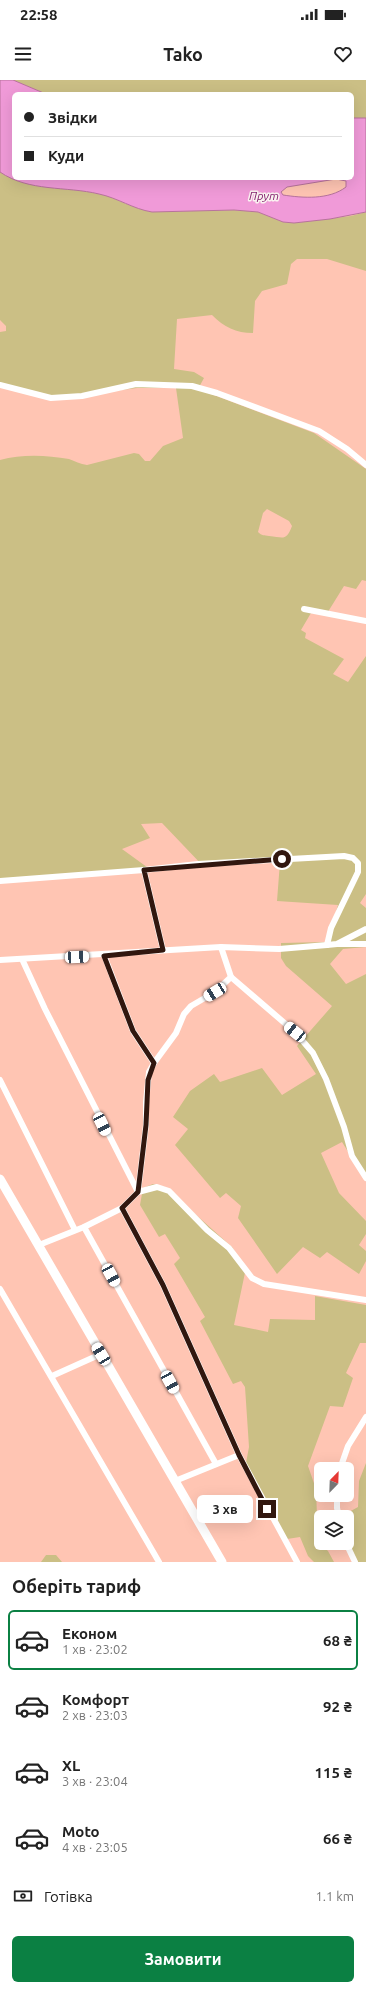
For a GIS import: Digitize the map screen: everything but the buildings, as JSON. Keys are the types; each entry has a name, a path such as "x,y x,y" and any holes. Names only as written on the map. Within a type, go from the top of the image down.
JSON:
{"main road":[{"path":"0,1179 222,1562"}],"street":[{"path":"0,385 51,398 82,396 136,384 192,386 217,393 319,431 347,449 366,465"},
{"path":"304,609 366,621"},
{"path":"0,881 262,860 344,856 353,858 358,863 358,872 331,928 327,945"},
{"path":"144,870 163,950"},
{"path":"337,944 366,929"},
{"path":"0,960 104,956 163,950 221,947 279,949 337,944 366,944"},
{"path":"221,947 231,976 295,1032 313,1053 326,1079 344,1127 352,1156 366,1178"},
{"path":"104,956 133,1031 154,1063"},
{"path":"22,959 45,1009 138,1192"},
{"path":"138,1192 146,1125 148,1080 154,1063 176,1033 184,1014 215,992 231,976"},
{"path":"0,1080 75,1230"},
{"path":"38,1245 84,1227 122,1208 138,1192 157,1187 169,1191 207,1230 229,1248 252,1278 264,1284 366,1300"},
{"path":"122,1208 163,1285 239,1455 297,1562"},
{"path":"84,1227 216,1464"},
{"path":"0,1289 159,1562"},
{"path":"52,1376 101,1354"},
{"path":"342,1462 348,1446 366,1417"},
{"path":"175,1481 239,1455"},
{"path":"349,1550 355,1562"}],"shaded area":[{"path":"13,80 366,80 366,118 354,118 354,92 41,92"},
{"path":"0,172 12,178 12,180 106,196 145,211 152,212 234,210 258,212 283,222 294,223 351,216 366,212 366,271 327,259 297,259 291,264 287,284 262,291 255,301 253,333 241,332 231,328 221,323 212,315 177,319 174,369 194,372 204,378 198,389 314,433 366,469 366,581 362,580 356,589 344,586 326,615 311,613 301,630 306,633 305,638 344,659 333,674 348,682 366,656 366,894 360,903 366,908 366,947 343,949 330,964 346,984 366,974 366,1176 364,1177 342,1142 321,1153 339,1193 366,1221 366,1234 359,1245 366,1251 366,1261 359,1274 327,1252 320,1258 303,1247 277,1274 238,1218 241,1206 226,1193 220,1198 175,1145 188,1129 173,1117 190,1091 214,1074 220,1082 262,1068 282,1095 316,1074 297,1046 332,1006 286,966 281,958 281,943 327,942 338,905 277,901 280,862 203,866 162,823 141,824 150,838 122,849 151,870 0,882 0,460 25,456 43,456 69,459 87,465 134,453 139,454 145,461 150,461 163,446 183,438 176,388 137,388 54,399 0,386 0,332 6,331 6,326 0,320","holes":["267,509 289,521 292,526 288,534 284,537 263,535 258,532 263,513"]},
{"path":"153,1184 165,1187 232,1247 246,1268 234,1325 268,1332 270,1319 315,1320 315,1296 366,1305 366,1343 360,1343 346,1373 353,1378 343,1407 330,1406 308,1466 314,1483 314,1502 316,1502 317,1510 314,1510 314,1550 327,1550 334,1562 314,1562 308,1556 300,1537 287,1539 246,1463 249,1447 245,1387 241,1381 233,1384 200,1321 205,1317 174,1264 180,1258 165,1234 159,1237 140,1205 143,1188"},
{"path":"366,1463 366,1562 358,1562 352,1550 354,1550 354,1510 353,1510 358,1507 359,1481"},
{"path":"46,1555 56,1555 62,1562 41,1562"}],"water":[{"name":"Прут","path":"0,80 13,80 41,92 12,92 11,178 0,172"},
{"name":"Прут","path":"354,118 366,118 366,212 330,219 294,223 283,222 258,212 234,210 152,212 145,211 99,194 48,188 16,180 330,180 287,187 281,192 283,195 299,197 324,196 346,187 346,181 341,180 354,180"}],"route":[{"path":"267,1509 239,1455 194,1351 163,1285 122,1208 138,1192 139,1172 146,1125 148,1080 154,1063 133,1031 104,956 163,950 144,870 198,864 282,859"}]}
